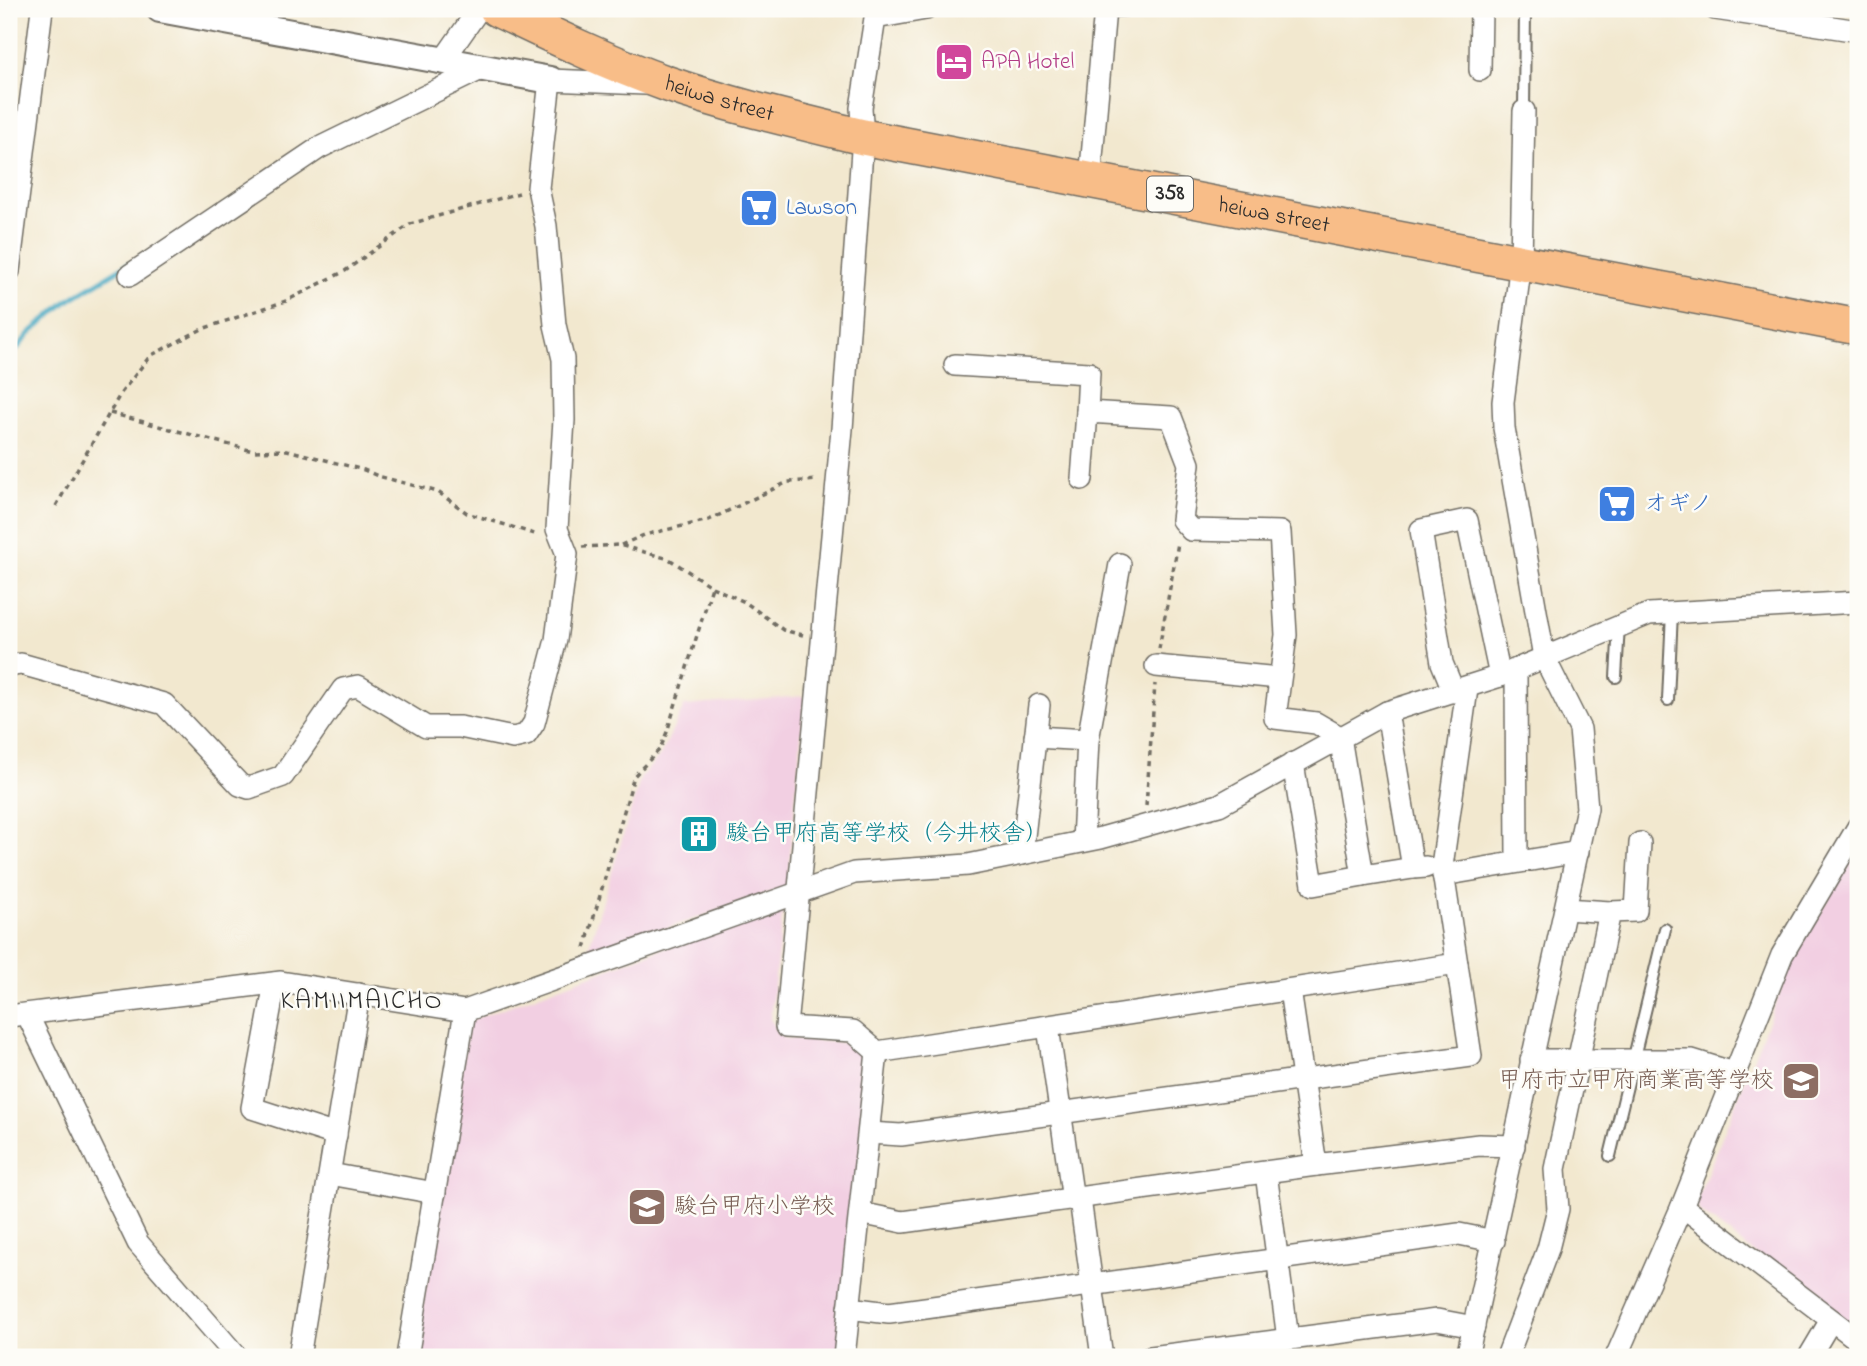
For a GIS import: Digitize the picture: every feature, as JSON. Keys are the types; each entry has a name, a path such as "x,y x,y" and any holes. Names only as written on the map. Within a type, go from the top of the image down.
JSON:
{"highway":[{"name":"heiwa street","path":"497,9 566,42 671,85 755,111 863,137 1858,327"}],"street":[{"path":"9,271 42,9"},
{"path":"160,9 550,80 671,85"},
{"path":"442,62 479,9"},
{"path":"926,9 874,18 861,107 863,137 837,478 786,1027 853,1031 877,1052 1457,964"},
{"path":"1480,70 1481,9"},
{"path":"1715,9 1858,31"},
{"path":"1090,180 1105,11"},
{"path":"130,275 319,148 483,68"},
{"path":"9,666 21,664 164,704 240,785 249,788 283,776 343,689 358,686 426,727 460,727 513,738 526,735 534,723 556,640 567,554 557,529 564,420 563,359 555,326 546,226 538,188 550,80"},
{"path":"1474,1356 1474,1327 1587,808 1580,729 1544,657 1504,428 1503,402 1521,262 1524,111"},
{"path":"955,365 1089,373 1083,479"},
{"path":"1087,412 1171,417 1189,464 1182,520 1191,530 1280,532 1286,635 1275,718 1316,723 1340,737"},
{"path":"869,1133 901,1136 1471,1056 1442,871 1461,691 1442,663 1421,530 1467,520 1508,673 1517,861"},
{"path":"1083,841 1088,740 1120,564"},
{"path":"237,1357 138,1243 18,1015 275,983 465,1011 854,873 968,865 1083,841 1219,804 1387,712 1461,691 1649,614 1858,602"},
{"path":"1156,666 1279,678"},
{"path":"1022,854 1039,705"},
{"path":"1387,712 1413,868"},
{"path":"1035,737 1088,740"},
{"path":"1340,737 1363,876"},
{"path":"1293,763 1313,885 1413,868 1442,871 1578,852"},
{"path":"1616,1357 1682,1206 1782,955 1858,827"},
{"path":"1566,909 1636,911 1640,843"},
{"path":"1507,1357 1548,1249 1558,1209 1555,1168 1610,912"},
{"path":"275,983 252,1108 336,1135"},
{"path":"1290,990 1316,1165"},
{"path":"299,1357 359,994"},
{"path":"407,1357 465,1011"},
{"path":"1048,1027 1102,1357"},
{"path":"844,1357 877,1052"},
{"path":"1531,1060 1692,1060 1734,1073"},
{"path":"860,1213 903,1222 1316,1165 1479,1145 1514,1146"},
{"path":"1266,1172 1288,1339"},
{"path":"330,1174 435,1193"},
{"path":"1682,1206 1858,1340"},
{"path":"849,1308 889,1313 1460,1234 1494,1241"},
{"path":"1151,1357 1437,1320 1474,1327"},
{"path":"1809,1357 1831,1320"}],"lane":[{"path":"1105,11 1139,9"},
{"path":"1524,111 1525,9"},
{"path":"1668,700 1672,611"},
{"path":"1616,677 1619,625"},
{"path":"1610,1156 1665,929"}],"path":[{"path":"738,9 862,13 874,23"},
{"path":"56,506 121,393 150,356 202,329 286,301 345,271 410,225 538,188"},
{"path":"110,413 253,451 287,450 364,470 438,492 467,513 578,547 620,545 644,536 709,520 788,482 837,478"},
{"path":"620,545 669,559 712,587 745,602 783,630 822,639"},
{"path":"578,970 634,776 660,749 712,587"}],"shaded area":[{"path":"805,696 787,887 586,956 641,777 660,756 684,706"},
{"name":"甲府市立甲府商業高等学校","path":"1858,850 1858,1332 1699,1211 1696,1202 1793,959"},
{"name":"駿台甲府小学校","path":"784,903 770,1019 783,1038 856,1044 869,1058 844,1357 414,1357 469,1021"}],"waterway":[{"path":"9,353 16,350 29,334 66,302 128,264"}],"place":[{"name":"APA Hotel","path":"954,62"},
{"name":"Lawson","path":"759,208"},
{"name":"オギノ","path":"1617,504"},
{"name":"駿台甲府高等学校（今井校舎）","path":"699,834"},
{"name":"甲府市立甲府商業高等学校","path":"1801,1081"},
{"name":"駿台甲府小学校","path":"647,1207"}],"district":[{"name":"KAMIIMAICHO","path":"362,1002"}]}
